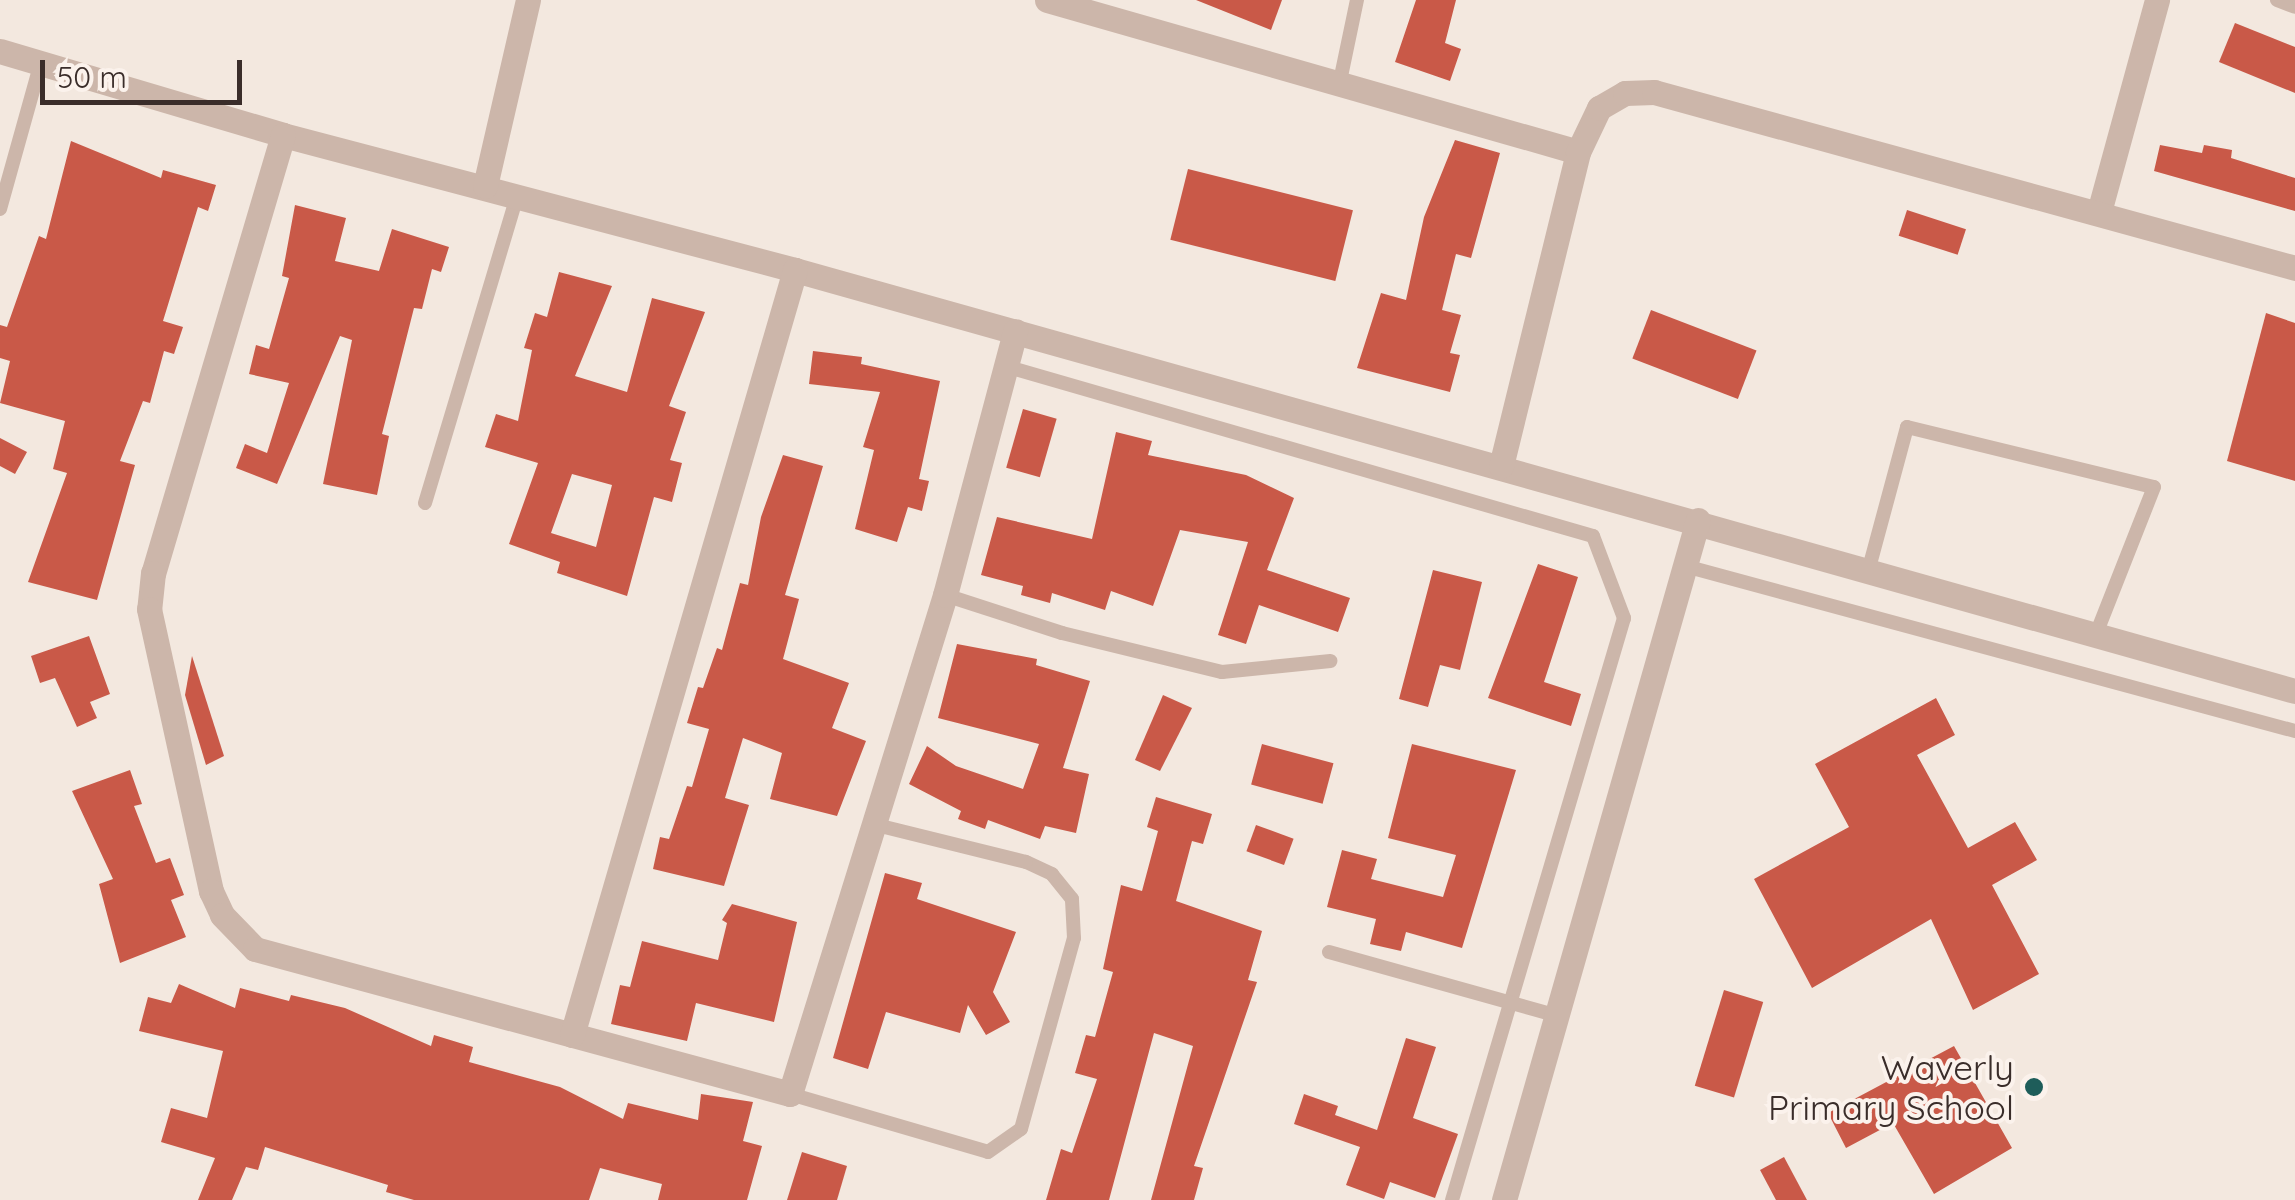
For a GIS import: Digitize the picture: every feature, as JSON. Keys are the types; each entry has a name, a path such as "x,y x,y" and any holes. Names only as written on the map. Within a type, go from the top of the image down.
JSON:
{"street":[{"path":"485,186 528,0"},
{"path":"1047,0 1086,5 1338,87 1578,152"},
{"path":"2099,212 2157,0"},
{"path":"0,51 283,135 795,270 1698,520 2295,691"},
{"path":"1501,466 1578,152 1599,108 1625,93 1654,92 2295,268"},
{"path":"283,135 153,573 149,609 211,890 232,930 255,949 790,1094 945,594 1015,331"},
{"path":"572,1034 795,270"},
{"path":"1504,1200 1698,520"}],"lane":[{"path":"1338,87 1357,0"},
{"path":"2277,0 2295,7"},
{"path":"0,209 41,62"},
{"path":"424,503 517,196"},
{"path":"1005,366 1593,536 1624,618 1452,1200"},
{"path":"1869,568 1907,427 2154,487 2096,634"},
{"path":"1685,566 2295,732"},
{"path":"945,594 1062,633 1222,672 1330,661"},
{"path":"790,1094 988,1152 1021,1129 1074,938 1072,899 1052,874 1026,862 876,825"},
{"path":"1329,952 1554,1015"}],"building":[{"path":"1196,0 1282,0 1271,30"},
{"path":"1416,0 1456,0 1445,43 1461,49 1450,81 1395,62"},
{"path":"2235,23 2295,47 2295,93 2219,62"},
{"path":"1455,140 1500,153 1471,258 1456,254 1442,310 1461,315 1450,353 1460,355 1450,392 1357,368 1381,293 1406,300 1424,217"},
{"path":"71,141 161,178 163,170 216,185 208,211 198,207 163,321 183,327 174,354 164,351 150,403 143,401 120,461 135,465 97,600 28,582 67,473 53,469 65,421 0,403 10,361 0,358 0,325 7,327 39,236 46,239"},
{"path":"2160,145 2202,153 2204,145 2232,150 2231,158 2295,178 2295,211 2154,171"},
{"path":"1188,169 1353,210 1335,281 1170,240"},
{"path":"295,205 346,218 335,261 379,271 392,229 449,247 441,272 432,269 422,309 414,308 382,434 389,436 377,495 323,484 352,340 340,336 277,484 236,468 245,444 267,453 289,383 249,374 256,345 269,349 289,278 282,276"},
{"path":"1907,210 1966,229 1958,255 1899,236"},
{"path":"559,272 612,286 575,376 627,392 652,298 705,312 669,406 686,412 670,460 682,463 672,502 654,497 627,596 557,573 560,562 509,544 538,463 485,447 496,414 518,421 532,350 524,348 535,313 547,317","holes":["572,474 612,485 596,547 551,533"]},
{"path":"1651,310 1756,350 1738,399 1632,359"},
{"path":"2266,313 2295,323 2295,481 2227,461"},
{"path":"813,351 862,357 861,364 940,381 919,479 929,481 922,511 908,507 897,542 855,529 874,450 863,447 880,392 809,384"},
{"path":"1023,409 1057,419 1040,477 1006,468"},
{"path":"1116,432 1152,441 1148,455 1246,475 1294,498 1267,570 1350,598 1338,632 1259,605 1246,644 1218,635 1248,542 1180,530 1153,606 1111,591 1105,610 1052,593 1050,603 1021,595 1023,586 981,575 997,517 1092,539"},
{"path":"0,438 27,452 15,474 0,466"},
{"path":"783,455 823,466 785,595 799,599 783,659 849,683 832,728 866,741 837,816 770,799 782,753 743,738 725,798 749,805 724,886 653,869 660,837 669,839 687,786 692,787 709,729 687,723 698,687 703,688 717,648 722,650 740,583 748,585 761,517"},
{"path":"1538,564 1578,577 1544,682 1581,694 1571,726 1488,698"},
{"path":"1433,570 1482,582 1460,670 1440,665 1428,707 1399,699"},
{"path":"89,636 110,694 90,702 97,718 77,727 55,678 40,683 31,656"},
{"path":"957,644 1037,659 1036,665 1090,681 1063,768 1089,774 1076,833 1045,826 1040,839 988,820 985,829 958,819 961,811 909,784 927,746 956,766 1023,789 1039,744 938,718"},
{"path":"192,656 224,756 206,765 185,695"},
{"path":"1163,695 1192,708 1160,771 1135,760"},
{"path":"1936,698 1955,735 1917,755 1968,848 2015,822 2037,860 1992,885 2039,974 1973,1010 1931,919 1812,988 1754,879 1849,827 1815,764"},
{"path":"1262,744 1333,763 1323,804 1251,785"},
{"path":"1412,744 1516,770 1462,948 1406,932 1401,951 1370,944 1376,919 1327,907 1342,850 1377,859 1371,879 1443,897 1456,855 1388,838"},
{"path":"130,770 142,804 134,806 156,863 170,858 184,895 171,900 186,937 120,963 99,884 113,879 72,791"},
{"path":"1156,797 1212,814 1203,844 1192,841 1176,901 1262,931 1248,980 1257,982 1194,1166 1203,1168 1194,1200 1151,1200 1193,1046 1154,1033 1109,1200 1046,1200 1061,1149 1072,1153 1097,1079 1075,1073 1086,1035 1095,1037 1113,972 1103,969 1121,885 1142,891 1158,831 1147,827"},
{"path":"1256,825 1294,839 1284,865 1246,851"},
{"path":"885,873 922,883 917,899 1016,932 993,992 1010,1022 986,1035 968,1005 960,1033 886,1012 868,1069 833,1058"},
{"path":"732,904 797,922 774,1022 696,1003 687,1041 611,1024 620,985 630,987 642,941 718,960 727,923 722,920"},
{"path":"179,984 235,1008 240,988 289,1001 291,995 345,1008 431,1046 434,1035 473,1047 469,1062 560,1087 623,1119 628,1103 698,1120 701,1094 753,1102 743,1141 762,1146 747,1200 658,1200 662,1184 600,1168 589,1200 414,1200 386,1192 388,1185 265,1147 258,1170 246,1167 232,1200 198,1200 215,1158 161,1142 171,1108 207,1118 223,1051 139,1031 148,997 171,1003"},
{"path":"1724,990 1763,1002 1734,1098 1695,1086"},
{"path":"1406,1038 1436,1047 1413,1118 1458,1134 1435,1198 1390,1182 1384,1199 1346,1185 1360,1147 1294,1124 1304,1094 1338,1106 1335,1115 1377,1130"},
{"path":"1954,1046 2012,1148 1934,1194 1893,1123 1846,1148 1828,1113"},
{"path":"802,1152 847,1166 837,1200 787,1200"},
{"path":"1784,1157 1807,1200 1776,1200 1760,1170"}],"place":[{"name":"Waverly Primary School","path":"2034,1087"}]}
